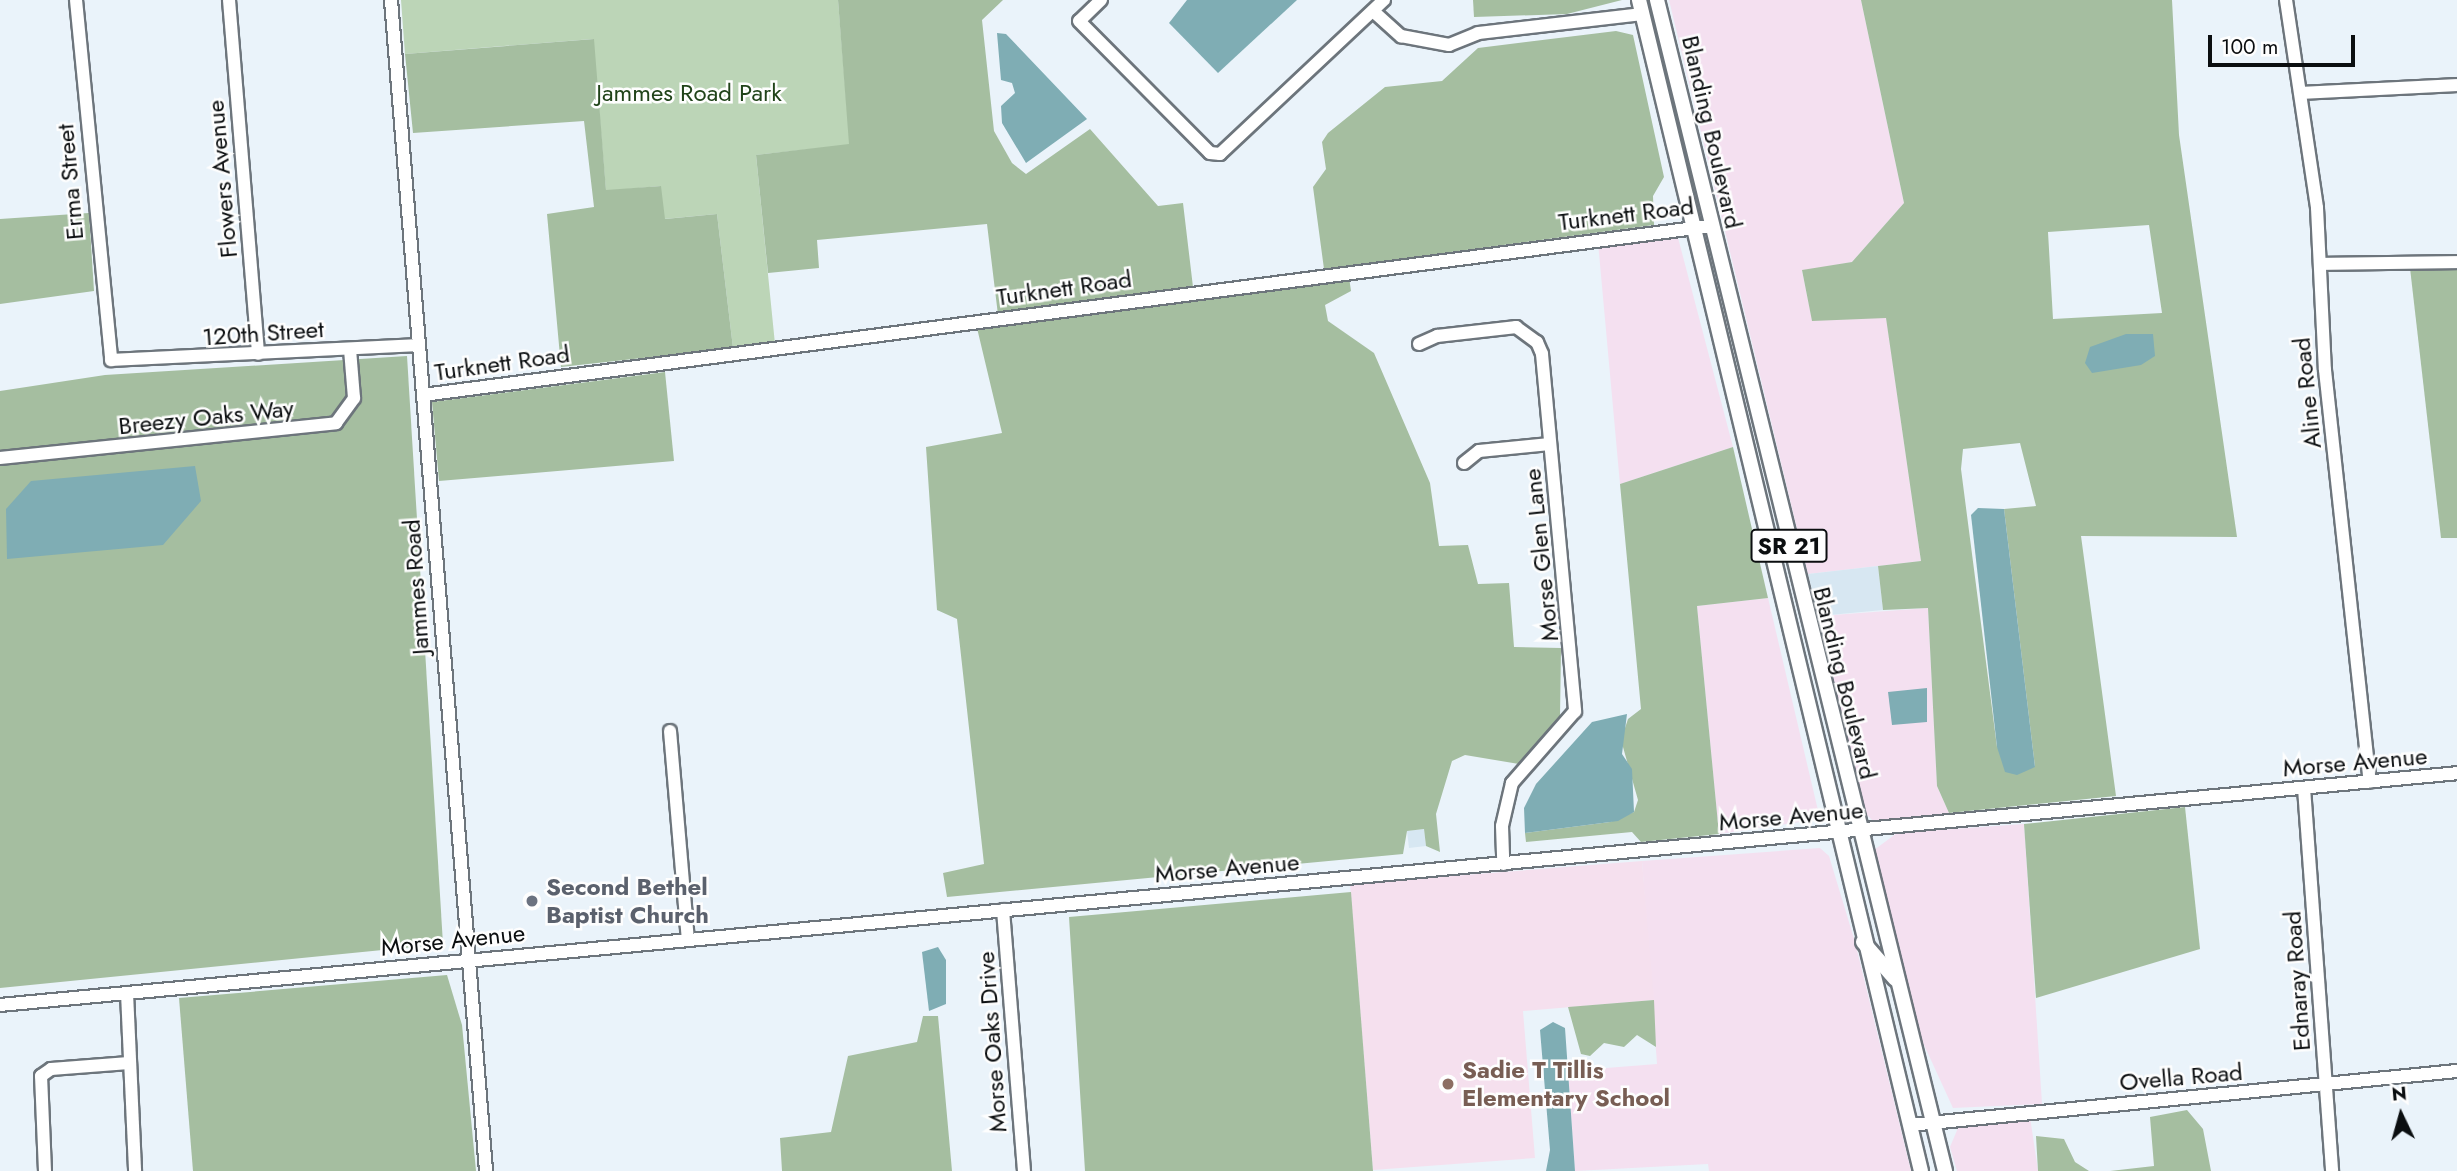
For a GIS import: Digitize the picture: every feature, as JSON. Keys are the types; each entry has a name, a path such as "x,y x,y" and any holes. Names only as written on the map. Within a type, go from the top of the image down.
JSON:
{"main road":[{"name":"Blanding Boulevard","path":"1657,0 1858,832 1945,1171"},
{"name":"Blanding Boulevard","path":"1643,5 1739,430 1862,941 1921,1171"},
{"path":"1643,5 1662,18"},
{"path":"1643,5 1671,59"},
{"path":"1739,430 1760,425"},
{"path":"1788,632 1809,628"},
{"path":"1862,941 1895,979"}],"street":[{"name":"Erma Street","path":"76,0 111,360"},
{"name":"Flowers Avenue","path":"229,0 258,354"},
{"name":"Jammes Road","path":"391,0 486,1171"},
{"path":"1101,0 1079,21 1210,153 1220,154 1384,0"},
{"name":"Aline Road","path":"2286,0 2301,93 2320,264 2370,782"},
{"path":"1373,11 1401,36 1449,45 1478,33 1643,5"},
{"path":"2301,93 2457,85"},
{"name":"Turknett Road","path":"423,395 1693,226 1710,226"},
{"path":"2320,264 2457,262"},
{"name":"Morse Glen Lane","path":"1419,344 1503,326 1528,333 1542,354 1575,712 1512,783 1502,826 1503,864"},
{"name":"120th Street","path":"111,360 419,345"},
{"name":"Breezy Oaks Way","path":"0,458 336,423 354,398 350,349"},
{"path":"1464,463 1479,452 1550,444"},
{"path":"670,731 688,939"},
{"name":"Morse Avenue","path":"0,1005 468,959 1858,832 2457,773"},
{"name":"Ednaray Road","path":"2304,788 2332,1171"},
{"name":"Morse Oaks Drive","path":"1003,910 1024,1171"},
{"path":"127,993 135,1171"},
{"path":"45,1171 41,1076 51,1069 129,1063"},
{"name":"Ovella Road","path":"1910,1125 2457,1071"}],"shaded area":[{"path":"1669,0 1861,0 1904,203 1852,262 1802,271 1812,320 1886,317 1921,561 1808,574"},
{"path":"1677,234 1733,447 1620,484 1598,242"},
{"path":"1878,566 1883,610 1819,616 1808,574"},
{"path":"1768,598 1820,819 1719,834 1697,606"},
{"path":"1928,608 1937,786 1949,813 1873,821 1865,813 1819,616"},
{"path":"2024,824 2042,1104 1953,1108 1914,1023 1874,850 1897,833"},
{"path":"1424,829 1426,846 1409,848 1407,831"},
{"path":"1820,848 1829,856 1855,942 1911,1171 1709,1171 1708,1164 1575,1171 1568,1071 1657,1064 1642,861"},
{"name":"Sadie T Tillis Elementary School","path":"1642,861 1654,1000 1523,1011 1535,1158 1373,1170 1350,884"},
{"path":"2030,1117 2038,1171 1957,1171 1950,1147 1958,1128"}],"green space":[{"name":"Jammes Road Park","path":"401,0 838,0 850,145 756,155 775,344 733,348 717,214 664,219 660,186 606,191 593,39 405,54"},
{"path":"838,0 1003,0 982,20 994,131 1012,163 1026,174 1090,129 1158,206 1183,203 1193,287 998,315 987,224 817,240 819,268 768,273 756,155 849,144"},
{"path":"1473,0 1622,0 1567,14 1474,17"},
{"path":"1861,0 2172,0 2179,135 2237,537 2081,536 2116,796 1949,813 1937,786 1928,608 1883,610 1878,566 1921,561 1886,318 1812,321 1802,270 1852,262 1904,203","holes":["2149,225 2162,313 2053,319 2048,232","2020,443 2036,506 2004,509 2035,767 1997,747 1961,469 1963,449"]},
{"path":"1616,31 1633,35 1664,177 1653,196 1654,225 1324,269 1313,187 1326,169 1322,142 1328,133 1385,87 1442,81 1478,48"},
{"path":"594,39 606,190 661,186 665,219 717,214 733,348 561,367 547,214 594,207 584,121 413,133 405,54"},
{"path":"89,213 94,291 0,304 0,219"},
{"path":"2457,267 2457,538 2441,538 2410,268"},
{"path":"1349,277 1351,291 1325,305 1328,321 1374,353 1430,483 1439,546 1468,545 1478,584 1509,583 1514,647 1561,648 1560,717 1519,764 1465,755 1452,761 1436,814 1440,852 1426,846 1424,829 1407,831 1403,854 947,897 943,873 984,864 957,619 937,610 926,447 1002,433 977,328"},
{"path":"407,356 443,944 0,988 0,391 105,375"},
{"path":"665,372 674,461 439,481 432,402"},
{"path":"1733,447 1768,598 1697,606 1719,834 1641,842 1632,832 1526,842 1525,833 1610,822 1634,812 1638,800 1621,740 1628,719 1641,709 1620,484"},
{"path":"2185,807 2200,949 2036,998 2024,824"},
{"path":"1351,892 1373,1171 1085,1171 1069,917"},
{"path":"447,975 462,1025 476,1171 193,1171 179,998"},
{"path":"1654,1000 1656,1047 1637,1035 1624,1047 1604,1043 1590,1056 1581,1054 1568,1007"},
{"path":"923,1016 938,1016 952,1171 782,1171 780,1138 831,1132 848,1056 917,1042"},
{"path":"2187,1110 2203,1129 2211,1171 2110,1171 2154,1166 2150,1117"},
{"path":"2036,1136 2064,1139 2075,1162 2089,1171 2038,1171"}],"water":[{"path":"1187,0 1297,0 1218,73 1169,23"},
{"path":"997,33 1006,34 1087,119 1026,163 1002,123 1001,106 1015,93 1012,83 1001,80"},
{"path":"2126,334 2153,334 2155,356 2141,365 2092,373 2085,363 2090,347"},
{"path":"195,466 201,501 163,545 7,559 6,509 31,481"},
{"path":"1978,508 2004,509 2035,767 2017,775 2005,772 1997,747 1971,515"},
{"path":"1927,688 1927,722 1892,725 1888,692"},
{"path":"1627,714 1622,754 1632,769 1634,812 1618,821 1525,833 1524,808 1536,784 1592,722"},
{"path":"938,947 946,960 946,1004 929,1011 922,952"},
{"path":"1553,1022 1565,1028 1575,1171 1546,1171 1550,1150 1540,1030"}],"place":[{"name":"Second Bethel Baptist Church","path":"532,901"},
{"name":"Sadie T Tillis Elementary School","path":"1448,1084"}]}
